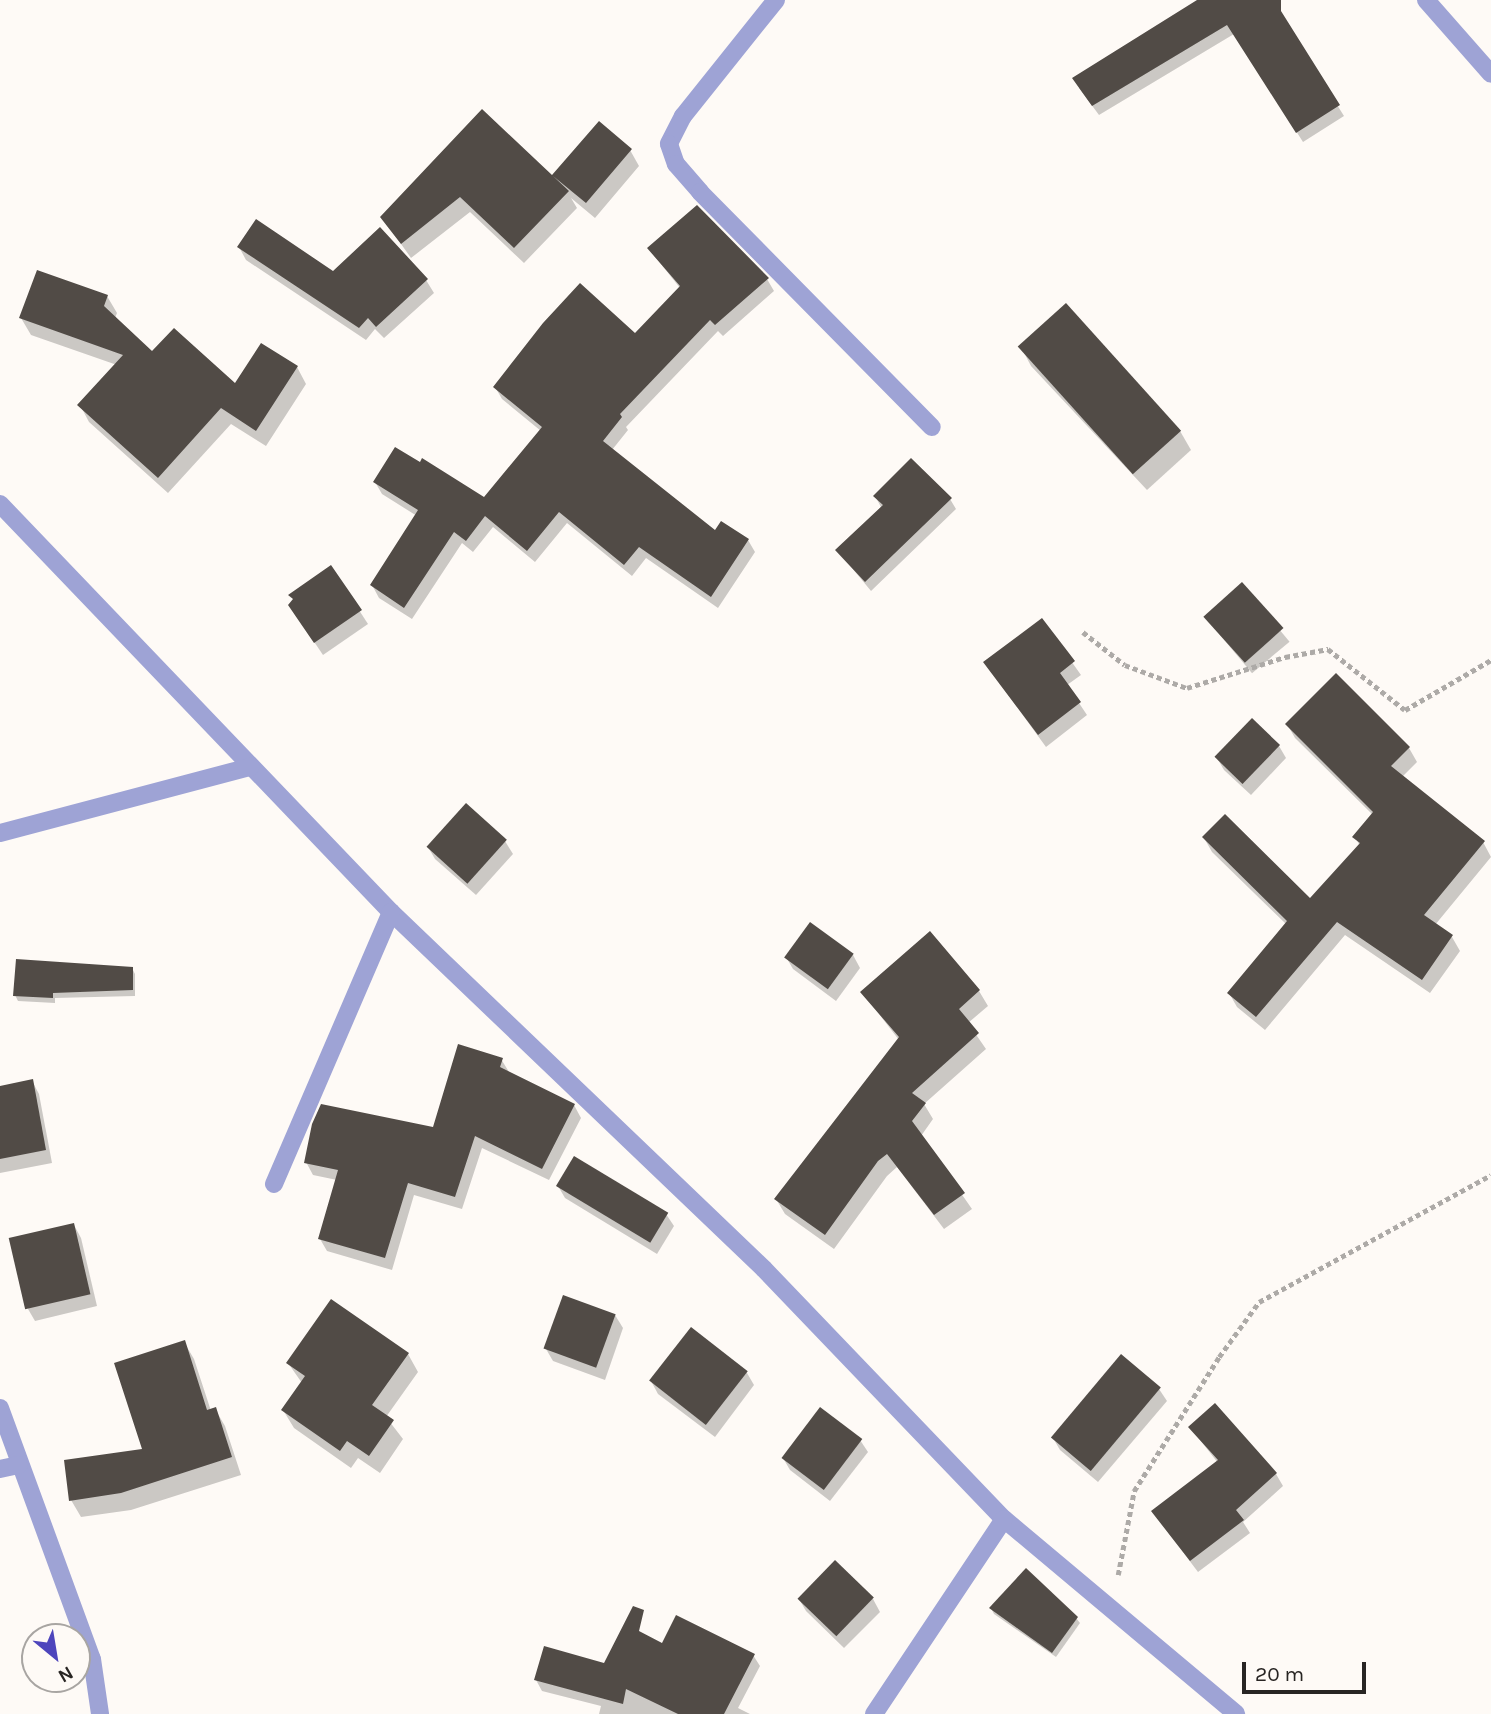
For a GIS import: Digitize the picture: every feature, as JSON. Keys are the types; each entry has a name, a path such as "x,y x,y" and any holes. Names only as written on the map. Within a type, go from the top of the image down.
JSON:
{"street":[{"path":"776,0 683,116 669,144 676,164 700,192 932,427"},
{"path":"1426,0 1491,74"},
{"path":"0,503 391,912 764,1269 1004,1519 1236,1714"},
{"path":"0,833 250,767"},
{"path":"274,1184 391,912"},
{"path":"0,1408 19,1465 67,1584 92,1659 100,1714"},
{"path":"0,1469 19,1465"},
{"path":"873,1714 1004,1519"}],"path":[{"path":"1083,632 1125,665 1187,688 1285,657 1328,649 1405,710 1491,660"},
{"path":"1111,1609 1134,1490 1219,1357 1259,1302 1491,1175"}],"building":[{"path":"1197,0 1281,0 1281,11 1340,105 1296,133 1227,25 1092,106 1072,78"},
{"path":"482,109 552,175 599,121 632,149 586,203 553,176 569,191 514,248 460,197 401,244 380,217"},
{"path":"697,205 769,278 715,325 710,320 620,414 622,417 603,441 715,530 721,521 749,539 711,597 639,547 624,565 559,512 527,551 485,516 466,541 454,532 404,608 370,585 418,510 373,482 395,447 420,462 422,458 484,497 542,427 493,387 543,323 580,283 635,333 680,286 647,248"},
{"path":"256,219 333,271 380,227 428,279 376,327 368,318 359,328 237,247"},
{"path":"37,270 108,295 104,306 152,351 174,328 235,383 261,343 298,366 256,431 221,408 158,478 77,405 123,355 19,318"},
{"path":"1066,303 1181,431 1133,474 1018,346"},
{"path":"911,458 952,498 865,582 835,550 883,505 873,496"},
{"path":"331,565 362,610 314,643 288,605 293,599 288,595"},
{"path":"1242,582 1283,628 1245,663 1203,617"},
{"path":"1042,618 1075,661 1060,673 1081,702 1038,735 983,662"},
{"path":"1336,673 1410,747 1391,766 1485,841 1424,915 1453,935 1422,980 1337,922 1256,1017 1227,993 1287,921 1202,837 1225,814 1310,898 1360,843 1352,837 1373,812 1285,724"},
{"path":"1252,718 1280,745 1243,784 1214,757"},
{"path":"466,803 507,840 467,884 427,847"},
{"path":"810,922 854,954 828,989 784,958"},
{"path":"930,931 980,990 959,1009 979,1033 912,1093 926,1103 912,1121 965,1193 934,1215 887,1154 878,1161 825,1235 774,1199 899,1037 860,992"},
{"path":"16,959 133,967 133,990 53,993 53,998 13,996"},
{"path":"458,1044 503,1058 500,1067 575,1104 542,1169 475,1136 455,1197 408,1183 385,1258 318,1239 338,1170 304,1163 312,1124 321,1104 433,1127"},
{"path":"33,1079 46,1150 0,1159 0,1086"},
{"path":"574,1156 668,1213 650,1243 556,1186"},
{"path":"74,1223 90,1294 25,1309 9,1238"},
{"path":"563,1295 616,1314 596,1368 544,1349"},
{"path":"331,1299 409,1353 372,1405 394,1420 369,1456 347,1441 340,1451 281,1410 305,1376 286,1363"},
{"path":"691,1327 748,1371 706,1425 649,1381"},
{"path":"185,1340 207,1410 216,1407 232,1457 121,1493 69,1501 64,1460 142,1449 114,1363"},
{"path":"1121,1354 1161,1387 1091,1471 1051,1437"},
{"path":"1215,1403 1277,1473 1236,1510 1244,1520 1190,1561 1151,1511 1218,1460 1188,1427"},
{"path":"820,1407 862,1439 824,1490 781,1458"},
{"path":"835,1560 874,1598 836,1636 797,1599"},
{"path":"1026,1568 1078,1617 1052,1653 989,1608"},
{"path":"633,1606 644,1610 639,1631 662,1643 676,1615 755,1654 724,1714 678,1714 626,1689 623,1704 534,1680 544,1646 604,1663"}]}
